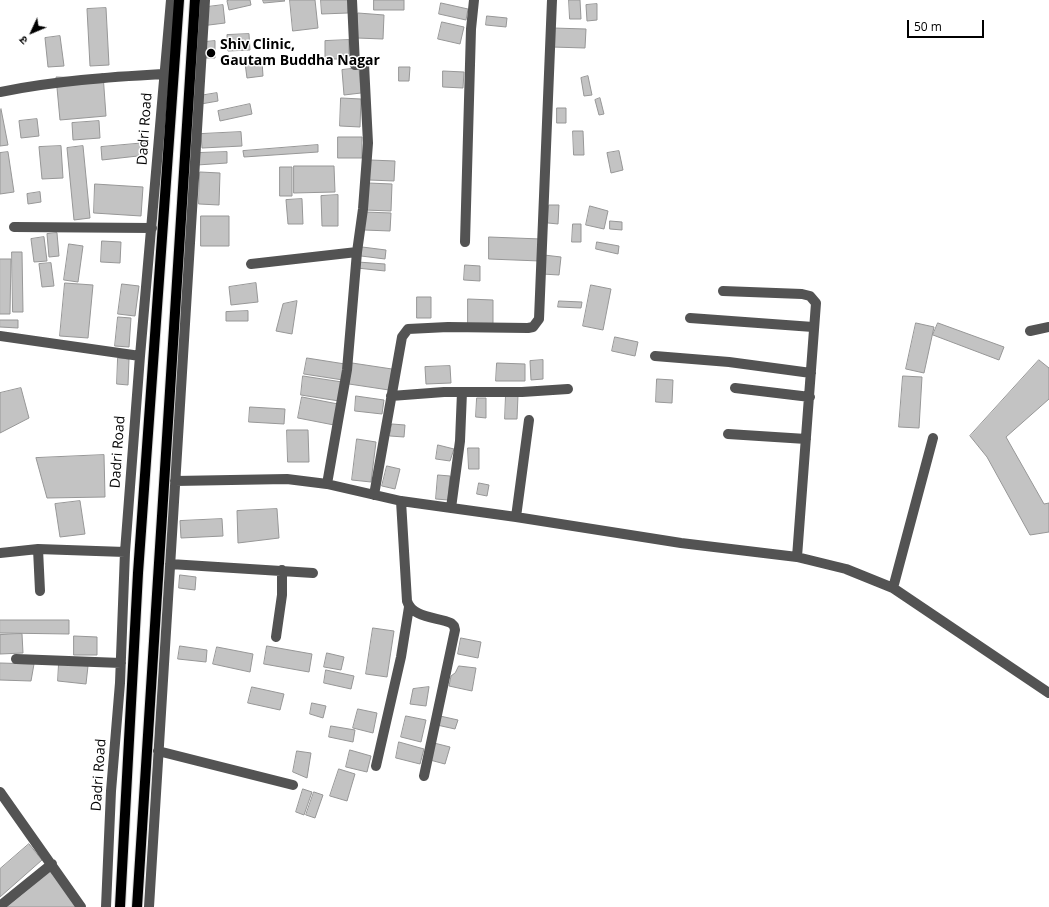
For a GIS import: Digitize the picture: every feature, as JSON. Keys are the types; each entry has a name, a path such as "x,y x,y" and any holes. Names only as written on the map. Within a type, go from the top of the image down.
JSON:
{"main road":[{"path":"120,907 138,573 179,0"},
{"path":"137,907 195,0"}],"street":[{"name":"Dadri Road","path":"106,907 111,791 121,663 125,552 140,356 171,0"},
{"path":"149,907 205,0"},
{"path":"327,484 347,370 368,143 364,64 355,65 352,0"},
{"path":"465,242 471,29 474,0"},
{"path":"374,494 402,337 408,329 448,327 528,328 533,327 540,319 552,0"},
{"path":"0,92 109,77 164,74"},
{"path":"14,227 152,228"},
{"path":"251,264 357,252"},
{"path":"723,290 810,296 816,303 797,557"},
{"path":"690,318 813,328"},
{"path":"1030,331 1049,327"},
{"path":"0,336 140,356"},
{"path":"654,356 729,362 811,373"},
{"path":"735,388 810,397"},
{"path":"391,396 568,389"},
{"path":"450,508 460,441 462,392"},
{"path":"516,517 529,420"},
{"path":"728,434 806,439"},
{"path":"893,588 933,438"},
{"path":"175,481 287,479 327,484 401,501 516,517 680,543 797,557 846,569 893,588 1049,693"},
{"path":"401,501 406,601 409,608 414,612 451,623 455,630 424,776"},
{"path":"0,553 38,549 125,552"},
{"path":"38,549 40,591"},
{"path":"170,564 313,573"},
{"path":"276,638 282,596 282,570"},
{"path":"376,766 401,657 409,608"},
{"path":"16,659 121,663"},
{"path":"158,751 293,785"},
{"path":"0,792 82,907"},
{"path":"0,906 52,864"}],"building":[{"path":"250,0 251,5 229,10 227,1"},
{"path":"263,0 284,0 285,1 264,3"},
{"path":"290,0 315,0 318,28 293,31"},
{"path":"321,0 348,0 348,13 322,14"},
{"path":"374,0 404,0 404,10 374,10"},
{"path":"569,0 580,0 581,19 570,19"},
{"path":"441,3 468,9 466,20 439,14"},
{"path":"597,4 597,20 587,21 586,5"},
{"path":"223,5 225,23 201,26 199,8"},
{"path":"106,8 109,65 90,66 87,9"},
{"path":"358,13 384,15 383,39 357,38"},
{"path":"487,16 507,18 506,27 486,25"},
{"path":"442,22 464,27 460,44 438,39"},
{"path":"553,28 586,29 585,48 552,47"},
{"path":"249,34 250,50 228,51 227,35"},
{"path":"60,36 64,66 48,67 45,38"},
{"path":"349,40 349,59 325,59 325,41"},
{"path":"215,41 215,58 206,58 205,42"},
{"path":"262,61 263,76 247,78 245,63"},
{"path":"399,67 410,67 409,81 399,81"},
{"path":"359,68 361,93 344,95 342,70"},
{"path":"443,71 464,72 463,88 443,87"},
{"path":"103,74 106,116 60,120 56,77 89,78"},
{"path":"588,76 592,95 584,96 581,78"},
{"path":"217,93 218,101 201,104 199,96"},
{"path":"341,98 361,99 360,127 340,126"},
{"path":"600,98 604,114 599,115 595,100"},
{"path":"250,104 252,114 220,121 218,111"},
{"path":"557,108 566,108 566,123 557,123"},
{"path":"1,109 8,145 0,146 0,110"},
{"path":"37,119 39,136 21,138 19,121"},
{"path":"99,121 100,138 73,140 72,123"},
{"path":"573,131 583,131 584,155 574,155"},
{"path":"241,132 242,146 202,148 201,134"},
{"path":"338,137 362,137 362,158 338,158"},
{"path":"146,143 147,155 102,160 101,147"},
{"path":"318,145 318,152 244,157 243,151"},
{"path":"61,146 63,178 42,179 39,147"},
{"path":"83,146 90,218 74,220 67,148"},
{"path":"619,151 623,170 611,173 607,153"},
{"path":"8,152 14,192 0,194 0,153"},
{"path":"227,152 227,163 197,165 197,153"},
{"path":"370,160 395,161 394,181 369,180"},
{"path":"294,166 334,166 335,192 294,193"},
{"path":"280,167 292,167 292,196 280,196"},
{"path":"200,172 220,173 219,205 199,204"},
{"path":"368,183 392,184 391,211 365,210"},
{"path":"95,184 143,187 141,216 94,213"},
{"path":"40,192 41,202 28,204 27,194"},
{"path":"338,195 338,226 322,226 321,196"},
{"path":"302,199 303,224 288,224 286,200"},
{"path":"549,205 559,205 558,224 548,223"},
{"path":"590,206 608,211 604,229 586,225"},
{"path":"365,212 391,213 390,231 364,230"},
{"path":"201,216 229,216 229,246 201,246"},
{"path":"610,221 622,222 622,230 610,229"},
{"path":"573,224 581,224 581,242 572,242"},
{"path":"57,233 59,256 49,257 47,234"},
{"path":"44,237 47,261 34,262 31,239"},
{"path":"489,237 541,239 540,261 489,259"},
{"path":"102,241 121,242 120,263 101,262"},
{"path":"597,242 619,246 618,254 596,249"},
{"path":"69,244 83,246 78,282 64,280"},
{"path":"362,247 386,250 385,259 361,256"},
{"path":"12,252 22,252 23,312 13,312"},
{"path":"544,255 561,257 559,275 542,274"},
{"path":"0,259 11,259 10,314 0,314"},
{"path":"358,262 385,264 385,271 357,268"},
{"path":"51,263 54,286 42,287 39,264"},
{"path":"465,265 480,266 480,281 464,280"},
{"path":"65,283 93,285 88,338 60,336"},
{"path":"256,283 258,302 231,305 229,287"},
{"path":"122,284 139,286 135,316 118,314"},
{"path":"591,285 611,289 603,330 583,326"},
{"path":"417,297 431,297 431,318 417,318"},
{"path":"468,299 493,300 493,324 468,324"},
{"path":"297,301 292,334 276,331 283,304"},
{"path":"559,301 582,302 581,308 558,307"},
{"path":"248,311 248,321 226,321 226,312"},
{"path":"118,317 131,318 129,347 115,346"},
{"path":"0,320 18,320 18,328 0,327"},
{"path":"916,323 934,327 924,373 906,369"},
{"path":"938,323 1004,347 999,360 933,335"},
{"path":"615,337 638,342 635,356 612,351"},
{"path":"118,358 129,359 128,385 117,384"},
{"path":"307,358 345,364 343,380 304,374"},
{"path":"543,360 543,379 531,380 530,361"},
{"path":"1039,360 1049,368 1049,399 1006,437 1044,504 1049,503 1049,532 1030,535 987,457 970,436"},
{"path":"352,363 392,369 389,390 349,384"},
{"path":"497,363 525,364 525,381 496,381"},
{"path":"450,366 451,383 426,384 425,367"},
{"path":"303,376 342,382 339,401 301,395"},
{"path":"903,376 922,377 919,428 899,427"},
{"path":"657,379 673,380 672,403 656,402"},
{"path":"21,388 29,418 0,433 0,393"},
{"path":"506,394 518,395 517,419 505,419"},
{"path":"356,396 384,400 382,414 355,411"},
{"path":"302,397 338,404 334,425 298,418"},
{"path":"477,398 486,398 486,418 476,417"},
{"path":"250,407 285,409 284,424 249,422"},
{"path":"392,424 405,425 404,437 390,436"},
{"path":"287,430 308,430 309,462 288,462"},
{"path":"357,439 376,442 371,482 352,480"},
{"path":"438,445 454,449 450,461 436,459"},
{"path":"468,448 479,448 479,469 469,469"},
{"path":"104,455 105,497 47,498 36,458"},
{"path":"387,466 400,469 395,489 382,486"},
{"path":"438,475 450,476 448,500 436,499"},
{"path":"479,483 489,485 487,496 477,494"},
{"path":"80,501 85,534 60,537 55,504"},
{"path":"277,509 279,538 238,543 237,511"},
{"path":"222,519 223,536 181,538 180,521"},
{"path":"180,575 196,577 195,590 179,588"},
{"path":"0,620 69,620 69,634 0,633"},
{"path":"373,628 394,631 387,677 366,674"},
{"path":"22,634 23,653 0,654 0,635"},
{"path":"74,636 97,637 97,655 74,655"},
{"path":"461,638 481,642 478,658 458,654"},
{"path":"180,646 207,650 206,662 178,659"},
{"path":"267,646 312,654 309,672 264,664"},
{"path":"217,647 253,654 250,672 213,664"},
{"path":"327,653 344,657 341,670 324,667"},
{"path":"0,663 34,664 31,681 0,680"},
{"path":"59,663 88,666 86,684 58,681"},
{"path":"459,666 476,668 472,691 449,686 451,676 455,673"},
{"path":"326,670 354,676 351,689 324,683"},
{"path":"252,687 284,694 280,710 248,703"},
{"path":"429,687 426,706 410,704 413,689"},
{"path":"312,703 326,706 323,718 310,714"},
{"path":"358,709 377,713 373,733 353,728"},
{"path":"406,716 426,720 421,742 401,737"},
{"path":"440,716 458,720 455,729 437,725"},
{"path":"331,726 355,730 353,742 329,737"},
{"path":"399,742 424,749 420,764 396,758"},
{"path":"434,743 450,747 445,764 430,760"},
{"path":"350,750 371,756 367,772 346,767"},
{"path":"297,751 311,753 307,778 293,772"},
{"path":"339,769 355,774 347,801 330,796"},
{"path":"303,789 312,792 304,815 296,812"},
{"path":"314,792 323,795 315,818 306,815"},
{"path":"29,844 42,860 0,897 0,869"},
{"path":"50,871 79,907 7,907"}],"place":[{"name":"Shiv Clinic, Gautam Buddha Nagar","path":"211,53"}]}
